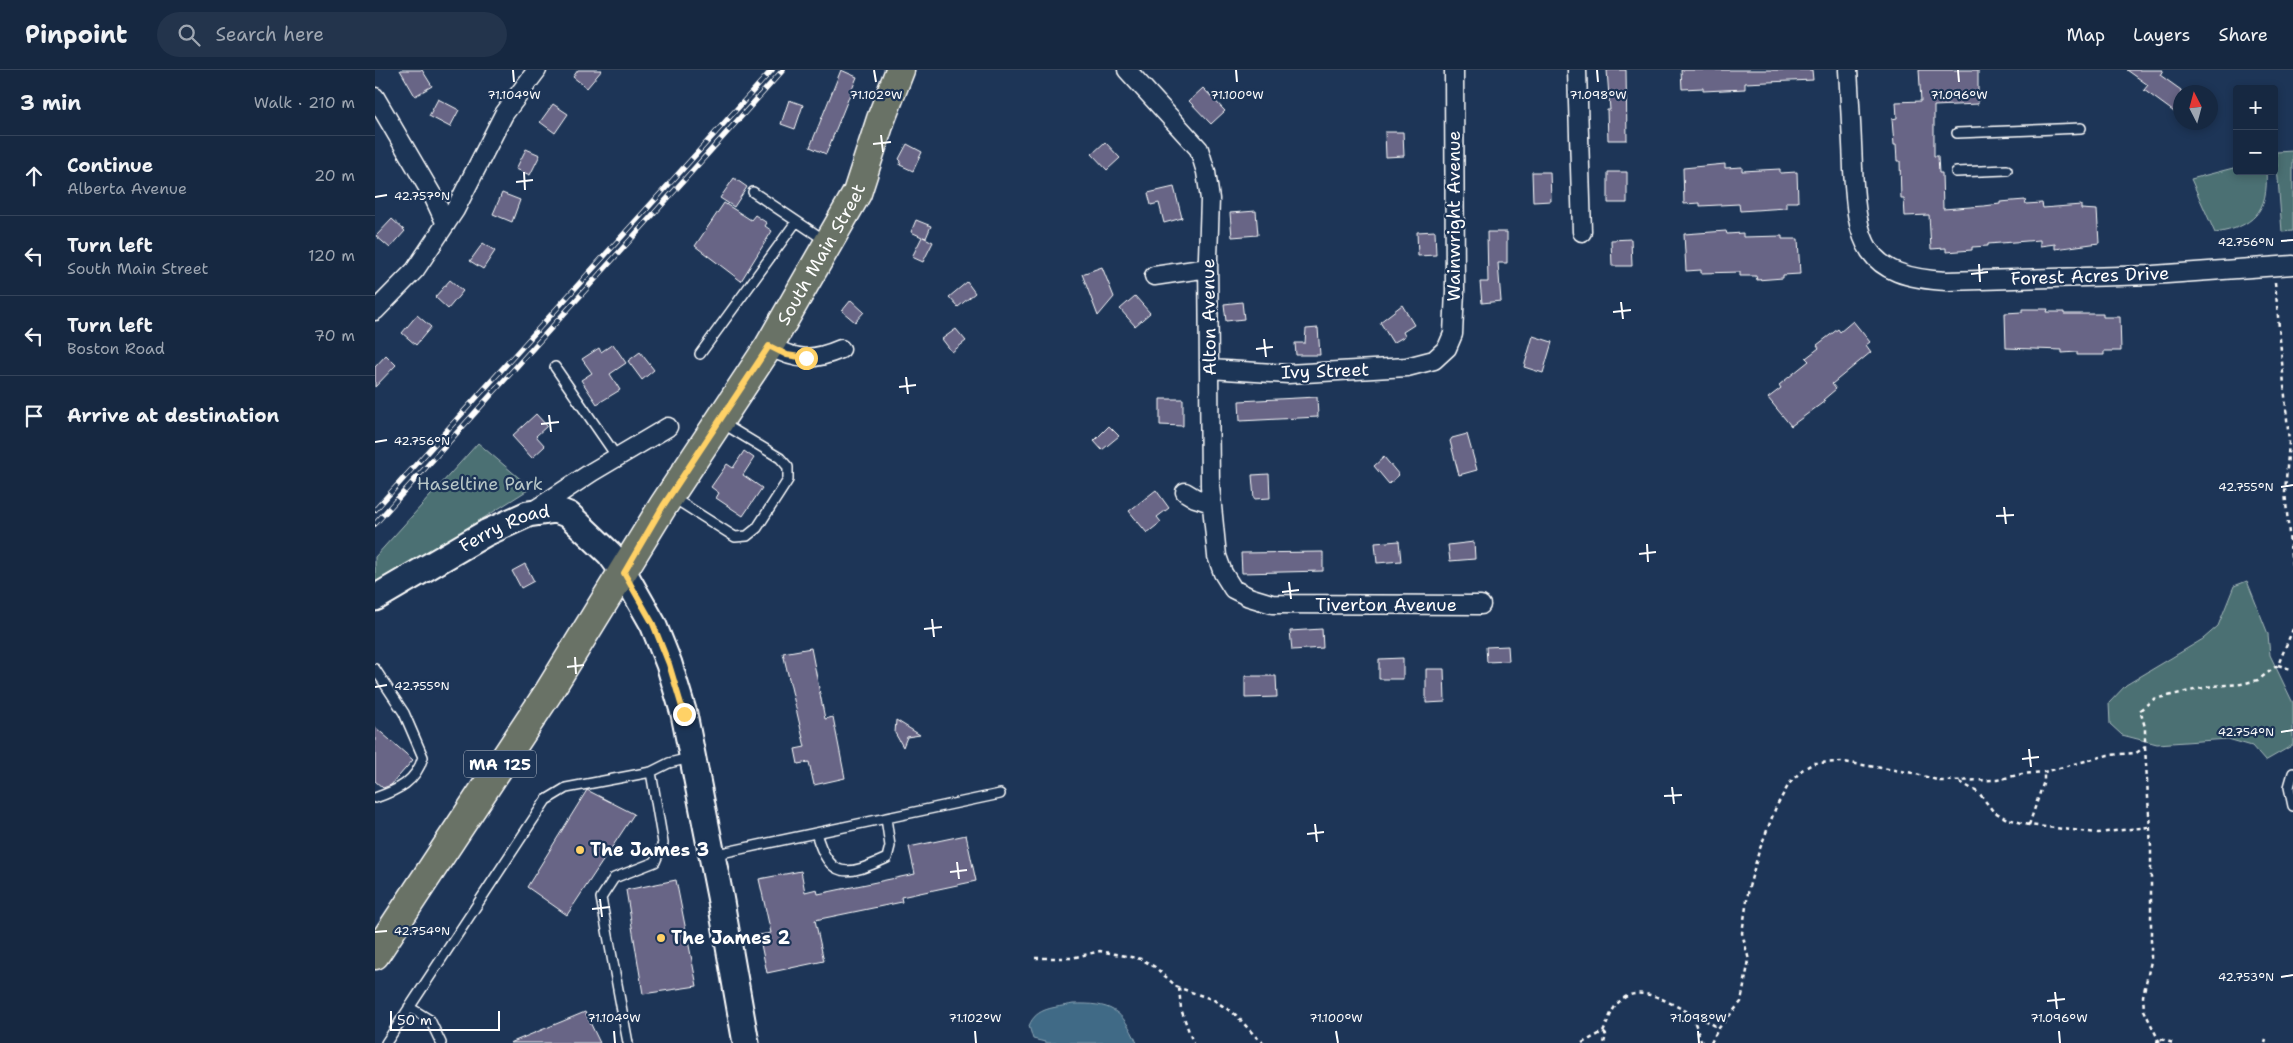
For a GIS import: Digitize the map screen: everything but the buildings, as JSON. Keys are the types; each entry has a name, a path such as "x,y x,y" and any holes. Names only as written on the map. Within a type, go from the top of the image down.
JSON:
{"main road":[{"name":"South Main Street","path":"375,955 559,676 670,496 769,346 857,193 881,119 900,70"}],"street":[{"path":"375,311 415,270 446,224 504,114 537,70"},
{"name":"Alton Avenue","path":"1127,70 1199,149 1206,172 1211,199 1208,268 1211,503 1217,556 1223,573 1233,589"},
{"name":"Wainwright Avenue","path":"1439,357 1451,339 1454,309 1454,70"},
{"path":"1577,70 1581,232"},
{"name":"Forest Acres Drive","path":"1848,70 1858,226 1871,252 1894,272 1921,280 1947,281 2153,275 2293,265"},
{"path":"375,97 434,198 446,224"},
{"path":"1154,276 1208,268"},
{"path":"769,346 787,355 806,358 823,357 841,349"},
{"name":"Ivy Street","path":"1210,369 1275,374 1346,372 1412,366 1428,363 1439,357"},
{"path":"528,514 668,427"},
{"path":"1185,492 1195,498 1211,503"},
{"name":"Ferry Road","path":"375,598 486,533 528,514 556,510 569,516 610,554 624,573 653,624 669,664 684,714 746,1043"},
{"name":"Tiverton Avenue","path":"1233,589 1249,597 1272,604 1481,605"}],"lane":[{"path":"1957,133 2081,128"},
{"path":"1956,172 2007,170"},
{"path":"753,192 828,242"},
{"path":"700,354 796,222"},
{"path":"555,367 617,457"},
{"path":"670,496 735,537 747,536 757,528 788,480 788,467 780,458 719,421"},
{"path":"375,669 404,713 423,757 412,780 393,792 375,798"},
{"path":"387,1043 546,800 566,788 651,772 669,764 693,758"},
{"path":"628,1043 601,898 614,878 655,862 663,843 651,772"},
{"path":"2293,773 2289,787 2293,806"},
{"path":"712,855 1000,794"},
{"path":"816,833 822,855 827,863 837,870 859,870 887,858 890,846 886,818"},
{"path":"409,1007 430,1020 441,1043"}],"path":[{"path":"2275,282 2289,442 2285,492 2293,576"},
{"path":"2158,1043 2145,1010 2143,996 2151,961 2145,727 2140,710 2153,699 2212,686 2241,684 2258,680 2278,665 2293,630"},
{"path":"2278,665 2293,670"},
{"path":"1711,1043 1718,1029 1741,1002 1749,960 1742,933 1749,887 1765,832 1789,784 1802,770 1814,764 1844,762 1913,774 1940,781 1997,780 2022,774 2044,772 2108,755 2136,753 2145,747"},
{"path":"2029,825 2044,781 2044,772"},
{"path":"1958,782 1979,792 1984,801 1999,814 2029,825 2098,833 2149,827"},
{"path":"1035,958 1071,958 1100,951 1141,959 1155,967 1179,988 1214,1000 1236,1015 1264,1043"},
{"path":"1179,988 1181,1009 1193,1043"},
{"path":"1583,1043 1603,1032 1617,1004 1630,995 1657,996 1696,1015 1718,1029"},
{"path":"1696,1015 1695,1023 1702,1043"},
{"path":"1603,1032 1606,1035 1604,1043"},
{"path":"2157,1038 2173,1043"}],"green space":[{"path":"2293,151 2293,231 2282,232 2278,152"},
{"path":"2233,168 2233,175 2266,175 2265,197 2256,215 2249,222 2239,227 2215,233 2191,179"},
{"name":"Haseltine Park","path":"478,443 531,488 397,573 375,582 375,557"},
{"path":"2247,581 2268,634 2270,655 2293,703 2293,745 2265,761 2252,746 2228,739 2157,744 2122,735 2110,724 2109,703 2126,685 2203,639 2218,626 2234,586"}],"water":[{"path":"1073,1004 1097,1005 1114,1010 1126,1022 1137,1043 1049,1043 1033,1039 1029,1026 1036,1015 1047,1009"}],"railway":[{"path":"375,510 772,70"},
{"path":"375,524 783,70"}],"place":[{"name":"The James 3","path":"580,850"},
{"name":"The James 2","path":"661,938"}],"route":[{"path":"684,714 669,664 653,624 624,573 663,506 769,346 787,355 806,358"}]}
